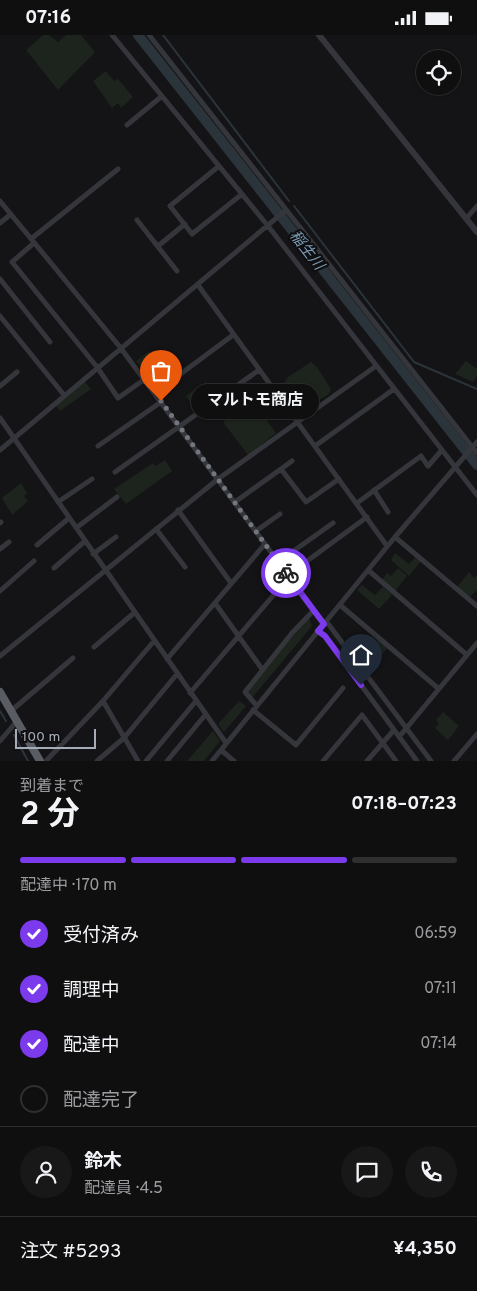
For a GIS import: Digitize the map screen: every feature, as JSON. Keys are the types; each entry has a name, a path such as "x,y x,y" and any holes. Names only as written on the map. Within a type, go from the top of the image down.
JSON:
{"highway":[{"path":"0,692 40,761"}],"street":[{"path":"112,35 268,226 477,495"},
{"path":"149,35 471,449 477,453"},
{"path":"319,35 477,232"},
{"path":"127,125 162,95"},
{"path":"219,166 170,206 192,234 242,194"},
{"path":"118,169 32,241 12,262 97,367 118,399 145,379"},
{"path":"0,201 145,379 264,544 431,761"},
{"path":"466,219 477,206"},
{"path":"0,450 120,347 198,285 285,211"},
{"path":"0,223 11,214"},
{"path":"137,220 177,271"},
{"path":"158,246 185,224"},
{"path":"0,279 50,342"},
{"path":"198,285 387,546"},
{"path":"0,316 64,395"},
{"path":"155,393 233,335"},
{"path":"0,656 218,479 376,366"},
{"path":"115,472 259,370"},
{"path":"0,386 17,372"},
{"path":"315,446 394,389"},
{"path":"98,446 161,401"},
{"path":"0,418 226,743"},
{"path":"212,761 387,546 477,443"},
{"path":"357,503 421,456 428,465 442,450"},
{"path":"234,502 292,461"},
{"path":"281,469 306,502 339,479"},
{"path":"58,502 92,479"},
{"path":"374,491 388,512"},
{"path":"76,528 117,497"},
{"path":"178,510 231,583"},
{"path":"256,531 280,515"},
{"path":"190,693 288,576 367,517"},
{"path":"37,545 69,518"},
{"path":"278,562 332,523"},
{"path":"156,529 186,567"},
{"path":"94,554 116,537"},
{"path":"395,537 477,606"},
{"path":"54,567 85,541"},
{"path":"0,549 9,542"},
{"path":"167,659 264,544"},
{"path":"0,591 34,561"},
{"path":"368,570 466,655"},
{"path":"215,603 262,669"},
{"path":"340,605 439,689"},
{"path":"314,610 262,669 245,692 255,708 296,745 343,688"},
{"path":"94,647 134,613"},
{"path":"318,631 325,636 417,761"},
{"path":"46,761 103,701 154,641"},
{"path":"399,737 477,643"},
{"path":"10,711 73,658"},
{"path":"97,761 124,737 177,674"},
{"path":"103,701 138,761"},
{"path":"146,761 196,701"},
{"path":"167,761 206,714"},
{"path":"323,761 362,715 396,761"},
{"path":"0,741 16,721"},
{"path":"366,761 394,730"},
{"path":"454,761 477,734"},
{"path":"221,750 234,761"}],"shaded area":[{"path":"43,35 49,35 58,42 66,35 81,35 95,52 58,90 26,50"},
{"path":"106,71 114,81 118,79 133,97 121,108 118,103 112,108 93,81"},
{"path":"149,351 159,364 146,375 136,361"},
{"path":"466,361 477,369 477,376 473,382 455,374"},
{"path":"311,362 317,367 331,389 329,394 304,410 298,408 289,398 284,383 288,377"},
{"path":"85,382 91,389 60,411 56,406"},
{"path":"206,382 216,397 196,411 186,396"},
{"path":"252,400 276,433 248,455 223,422"},
{"path":"165,460 172,471 126,504 114,489 153,463 156,466"},
{"path":"21,483 27,493 24,496 28,501 12,515 2,498"},
{"path":"395,553 409,564 416,557 421,561 409,576 391,560"},
{"path":"398,568 407,576 395,591 382,580 387,573 391,576"},
{"path":"469,572 474,578 477,575 477,590 470,597 457,587"},
{"path":"362,585 375,595 383,587 392,595 379,609 357,590"},
{"path":"309,618 312,626 252,698 248,691 269,662"},
{"path":"369,640 374,645 378,640 387,648 375,664 362,648"},
{"path":"239,701 246,706 224,732 218,724"},
{"path":"443,712 459,726 448,740 435,728 439,724 436,720"},
{"path":"213,731 220,741 204,761 187,761"}],"waterway":[{"name":"稲生川","path":"138,35 477,465"},
{"path":"163,35 289,201"},
{"path":"294,206 414,362 477,389"},
{"path":"0,711 6,721"},
{"path":"14,735 28,761"}],"way so far":[{"path":"161,401 286,573"}],"place":[{"name":"マルトモ商店","path":"161,401"}],"route":[{"path":"286,573 324,624 318,631 325,636 361,685"}]}
